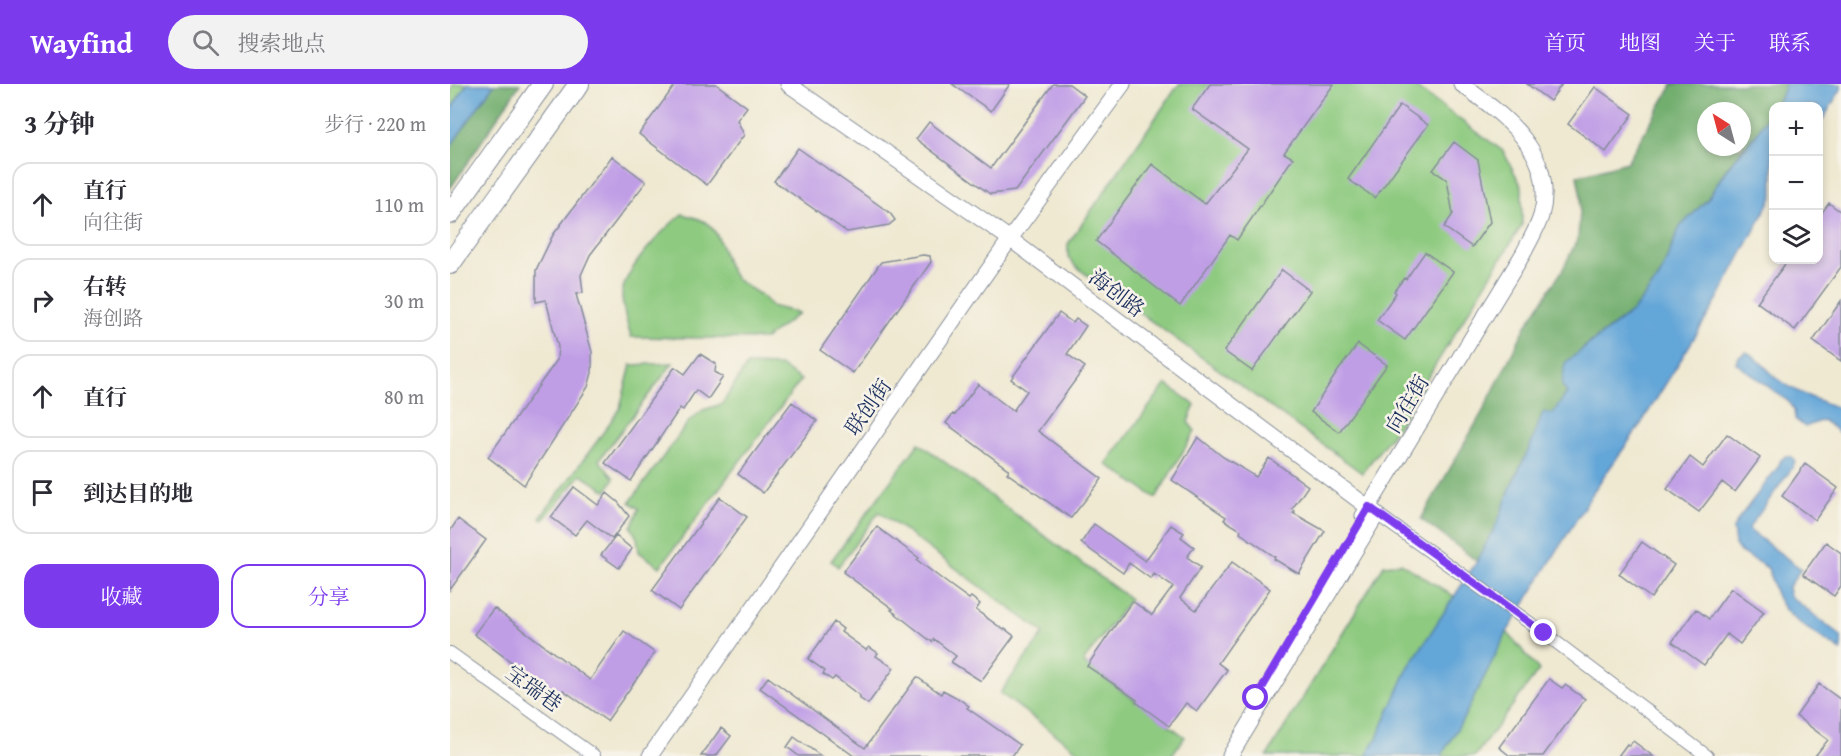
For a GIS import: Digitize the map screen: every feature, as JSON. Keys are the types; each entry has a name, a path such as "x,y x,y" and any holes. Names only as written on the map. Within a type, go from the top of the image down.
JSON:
{"main road":[{"path":"450,214 543,84"},
{"path":"450,264 579,84"}],"street":[{"name":"海创路","path":"788,84 1010,239 1707,756"},
{"name":"联创街","path":"650,756 1010,239 1123,84"},
{"name":"向往街","path":"1230,756 1523,254 1541,216 1544,196 1542,176 1533,151 1520,132 1461,84"},
{"name":"向往街","path":"1221,756 1373,510"},
{"name":"宝瑞巷","path":"450,652 594,756"}],"green space":[{"path":"454,84 467,84 450,111 450,91"},
{"path":"494,84 520,84 450,189 450,147"},
{"path":"1179,84 1411,84 1503,151 1522,187 1522,225 1394,432 1362,473 1076,267 1068,257 1068,244"},
{"path":"1673,84 1785,84 1777,102 1769,102 1769,114 1751,140 1751,102 1697,102 1697,156 1737,156 1707,200 1680,227 1660,276 1634,310 1583,348 1567,393 1530,447 1498,521 1477,561 1421,519 1483,411 1526,326 1562,271 1578,238 1581,197 1577,176 1627,162"},
{"path":"682,214 705,222 711,227 716,233 730,269 738,280 762,296 771,306 799,313 765,339 631,337 622,301 624,286 645,251"},
{"path":"673,363 599,460 614,478 607,491 581,475 543,520 540,518 620,408 631,365"},
{"path":"747,365 780,366 801,380 660,567 639,552 637,538 631,527 639,509 630,502 689,421 703,410 722,404"},
{"path":"1166,384 1195,405 1188,422 1195,431 1156,498 1106,464"},
{"path":"919,443 1130,599 1083,662 1185,737 1171,756 1085,756 1000,693 1044,633 879,512 838,567 831,561"},
{"path":"1401,563 1455,597 1408,668 1377,738 1366,756 1267,756 1384,565"},
{"path":"1507,632 1539,670 1475,756 1441,756 1463,719"}],"water":[{"path":"467,84 494,84 450,147 450,111"},
{"path":"1785,84 1841,84 1841,89 1823,119 1823,102 1777,102"},
{"path":"1769,114 1769,203 1712,309 1639,427 1597,486 1507,632 1463,719 1441,756 1366,756 1377,738 1408,668 1477,561 1498,521 1543,412 1553,414 1567,393 1562,385 1565,363 1634,310 1660,276 1680,227 1707,200 1737,156 1751,156 1751,140"},
{"path":"1746,352 1792,388 1841,409 1841,434 1823,420 1805,427 1795,419 1794,410 1789,402 1736,363 1738,357"},
{"path":"1786,456 1795,460 1793,467 1748,529 1801,569 1788,588 1790,596 1841,636 1841,651 1803,626 1784,608 1774,589 1768,568 1740,552 1735,545 1733,529 1739,518"}],"building":[{"path":"676,84 716,84 747,107 737,120 744,135 707,185 639,134"},
{"path":"952,84 1010,84 991,111"},
{"path":"1053,84 1069,84 1085,96 1015,191 990,194 916,139 929,122 991,168"},
{"path":"1210,84 1334,84 1284,153 1293,158 1237,240 1230,235 1180,306 1096,241 1152,164 1205,204 1248,149 1192,109"},
{"path":"1527,84 1562,84 1550,101"},
{"path":"1595,87 1633,114 1606,152 1568,124"},
{"path":"1400,105 1428,125 1375,198 1348,179"},
{"path":"1454,142 1478,160 1490,222 1472,247 1444,227 1453,214 1447,180 1433,170"},
{"path":"798,148 890,213 895,220 889,225 847,232 774,181"},
{"path":"612,156 646,182 590,255 581,275 583,293 576,294 592,352 592,373 588,387 524,485 488,457 557,360 558,347 546,300 536,302 536,270 553,235"},
{"path":"1829,203 1841,212 1841,267 1795,330 1757,302 1785,264 1823,264 1823,211"},
{"path":"1425,252 1453,272 1405,340 1377,320 1396,293 1394,291 1404,278 1406,279"},
{"path":"923,255 930,256 931,262 853,373 820,350 881,262"},
{"path":"1282,270 1310,291 1252,371 1224,351"},
{"path":"1841,301 1841,361 1813,341"},
{"path":"1059,313 1073,323 1076,319 1086,326 1067,354 1085,367 1038,431 1102,479 1071,518 1007,473 1009,470 946,423 953,414 955,415 978,384 1013,411 1027,391 1011,379"},
{"path":"1358,344 1387,365 1339,432 1311,412"},
{"path":"700,354 716,364 715,372 723,377 708,399 696,390 683,410 680,408 631,481 605,463 675,367 685,374"},
{"path":"792,402 817,421 763,493 738,474"},
{"path":"1727,434 1760,458 1735,492 1722,482 1699,512 1667,489 1690,457 1703,467"},
{"path":"1198,437 1223,457 1256,477 1269,458 1308,486 1292,509 1295,511 1293,513 1325,531 1299,574 1274,559 1275,557 1240,533 1241,530 1224,520 1226,517 1172,480"},
{"path":"1805,464 1838,488 1815,520 1782,496"},
{"path":"574,487 598,505 607,493 629,516 612,539 587,520 575,535 551,517"},
{"path":"720,497 747,517 679,610 652,590"},
{"path":"458,519 486,540 450,590 450,531"},
{"path":"1094,524 1145,561 1171,525 1184,533 1181,537 1194,547 1187,557 1201,567 1180,598 1196,610 1232,562 1270,589 1218,663 1227,670 1197,711 1186,703 1169,726 1136,702 1137,700 1087,666 1132,601 1152,615 1173,587 1154,574 1151,579 1129,563 1123,573 1081,543"},
{"path":"877,527 919,558 917,560 947,583 980,604 976,610 1014,636 981,681 951,662 956,656 934,639 932,642 891,610 893,609 843,572"},
{"path":"616,536 632,549 619,568 601,555"},
{"path":"1642,542 1674,565 1651,598 1619,574"},
{"path":"1826,542 1841,553 1841,586 1834,596 1803,574"},
{"path":"1731,588 1764,612 1740,644 1727,634 1704,665 1672,642 1696,609 1709,619"},
{"path":"494,608 590,680 624,631 655,653 607,721 563,690 558,697 474,634"},
{"path":"834,622 843,629 841,632 866,650 869,647 878,653 876,656 894,668 868,704 835,677 832,680 823,674 825,671 808,659"},
{"path":"768,677 865,748 917,677 941,694 943,690 959,699 969,706 967,708 1020,745 1012,756 854,756 760,688"},
{"path":"1549,679 1562,688 1565,685 1585,699 1543,756 1510,756 1499,747"},
{"path":"1819,684 1841,700 1841,756 1815,756 1828,740 1796,716"},
{"path":"721,728 731,736 716,756 701,756"},
{"path":"794,737 821,756 799,756 787,747"},
{"path":"1633,741 1653,756 1618,756 1627,744 1629,746"}],"route":[{"path":"1256,698 1369,507 1544,633"}]}
